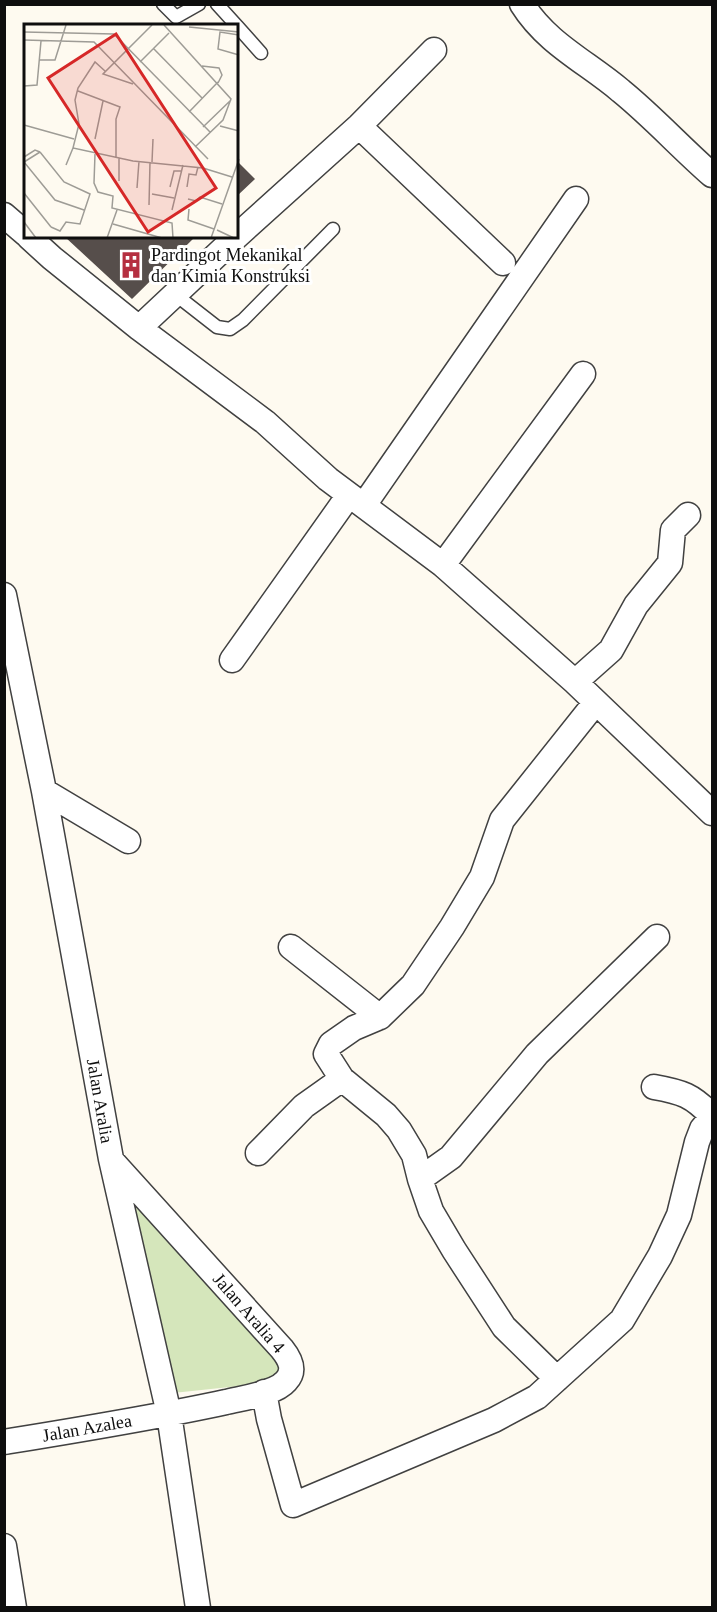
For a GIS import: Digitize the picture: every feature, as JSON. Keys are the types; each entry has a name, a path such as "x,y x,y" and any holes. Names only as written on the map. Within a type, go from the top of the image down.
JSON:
{"street":[{"path":"522,4 530,16 561,48 624,93 712,175"},
{"path":"238,236 359,126 434,50"},
{"path":"359,126 503,263"},
{"path":"232,660 357,500 576,199"},
{"path":"4,216 24,231"},
{"path":"33,238 139,328 265,422 328,480 443,565 575,682 712,813"},
{"path":"139,328 236,238"},
{"path":"443,565 583,374"},
{"path":"575,682 610,650 636,605 670,563 673,530 688,514"},
{"name":"Jalan Aralia","path":"4,594 44,791 111,1159 169,1414 198,1608"},
{"path":"556,1379 504,1327 454,1250 431,1210 414,1155 399,1130 386,1115 342,1079 327,1057 331,1044 354,1028 380,1017 413,985 482,877 502,820 596,702"},
{"path":"44,791 128,841"},
{"path":"420,1179 451,1157 537,1054 657,937"},
{"path":"291,947 380,1017"},
{"path":"258,1153 304,1106 342,1079"},
{"path":"264,1392 268,1419 293,1505 494,1420 537,1397 622,1320 660,1256 679,1215 697,1142 702,1129 712,1116 691,1096 680,1091 654,1088"},
{"name":"Jalan Aralia 4","path":"111,1159 282,1349 291,1362 292,1371 278,1388 169,1414"},
{"name":"Jalan Azalea","path":"4,1442 169,1414"},
{"path":"4,1546 14,1608"}],"lane":[{"path":"163,4 176,17 199,4"},
{"path":"217,4 235,24"},
{"path":"238,27 261,53"},
{"path":"176,295 217,327 230,328 243,320 333,229"}],"green space":[{"path":"127,1192 284,1359 282,1371 268,1383 173,1393"}],"building":[{"name":"Pardingot Mekanikal dan Kimia Konstruksi","path":"238,162 255,179 238,195"},
{"name":"Pardingot Mekanikal dan Kimia Konstruksi","path":"66,238 194,238 132,299"}],"place":[{"name":"Pardingot Mekanikal dan Kimia Konstruksi","path":"131,265"}]}
